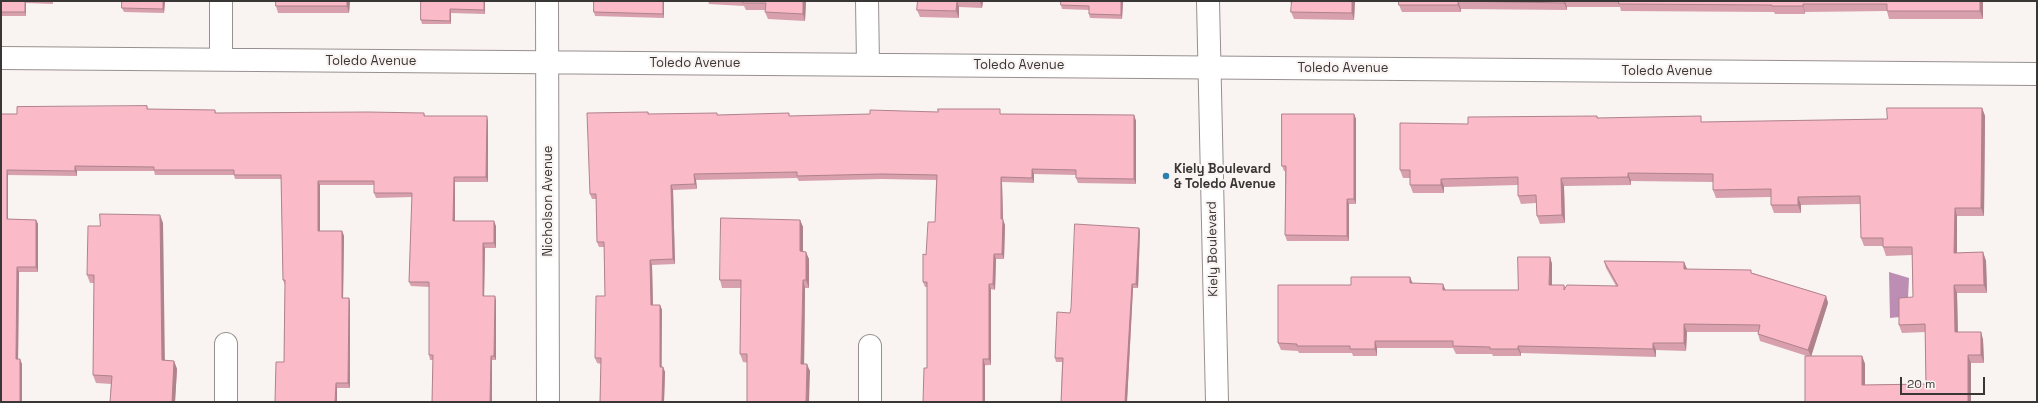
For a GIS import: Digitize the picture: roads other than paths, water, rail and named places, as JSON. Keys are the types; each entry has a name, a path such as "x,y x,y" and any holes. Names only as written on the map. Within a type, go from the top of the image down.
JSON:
{"street":[{"path":"221,1 221,59"},
{"name":"Nicholson Avenue","path":"547,1 548,402"},
{"path":"866,1 868,64"},
{"name":"Kiely Boulevard","path":"1208,1 1208,67 1217,402"},
{"name":"Toledo Avenue","path":"1,58 2037,74"},
{"path":"226,344 226,402"},
{"path":"870,346 870,402"}],"place":[{"name":"Kiely Boulevard & Toledo Avenue","path":"1166,176"}]}
